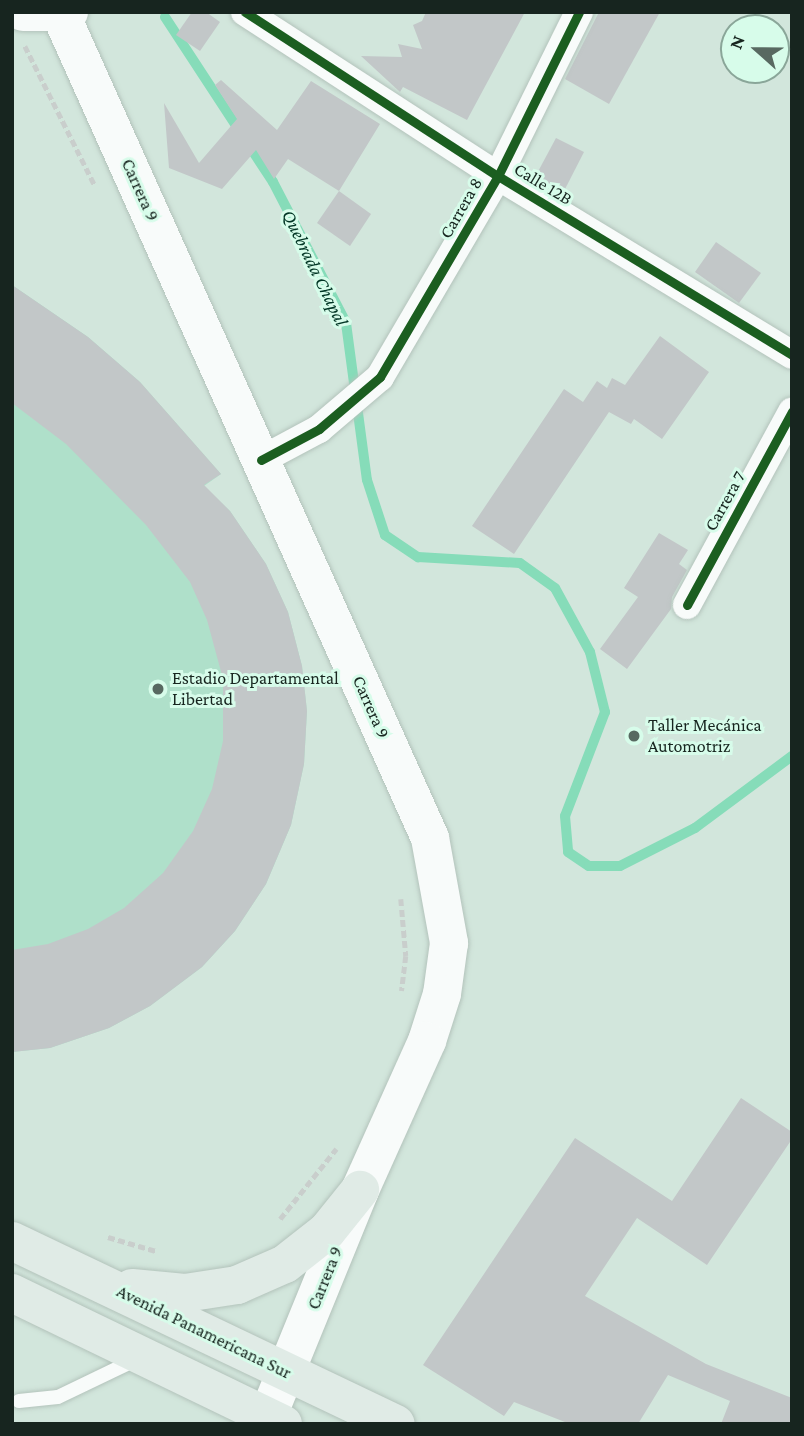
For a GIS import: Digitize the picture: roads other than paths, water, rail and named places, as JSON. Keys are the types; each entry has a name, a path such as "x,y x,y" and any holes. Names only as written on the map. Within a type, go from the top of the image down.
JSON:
{"main road":[{"name":"Carrera 9","path":"36,17 261,460 430,838 449,943 442,994 427,1041 360,1190 287,1372 272,1421"},
{"path":"82,1274 133,1288 186,1293 237,1285 296,1255 327,1231 360,1190"},
{"name":"Avenida Panamericana Sur","path":"12,1241 396,1424"},
{"path":"12,1293 272,1421"}],"street":[{"name":"Calle 12B","path":"245,12 498,176 792,355"},
{"name":"Carrera 8","path":"261,460 319,429 380,377 498,176 579,12"},
{"name":"Carrera 7","path":"687,605 792,412"}],"lane":[{"path":"19,1401 58,1397 143,1356"}],"waterway":[{"name":"Quebrada Chapal","path":"165,17 273,182 346,323 367,480 385,535 418,557 520,563 555,588 590,652 605,712 565,816 568,852 589,866 620,866 695,828 792,756"}],"place":[{"name":"Estadio Departamental Libertad","path":"158,689"},
{"name":"Taller Mecánica Automotriz","path":"634,736"}]}
